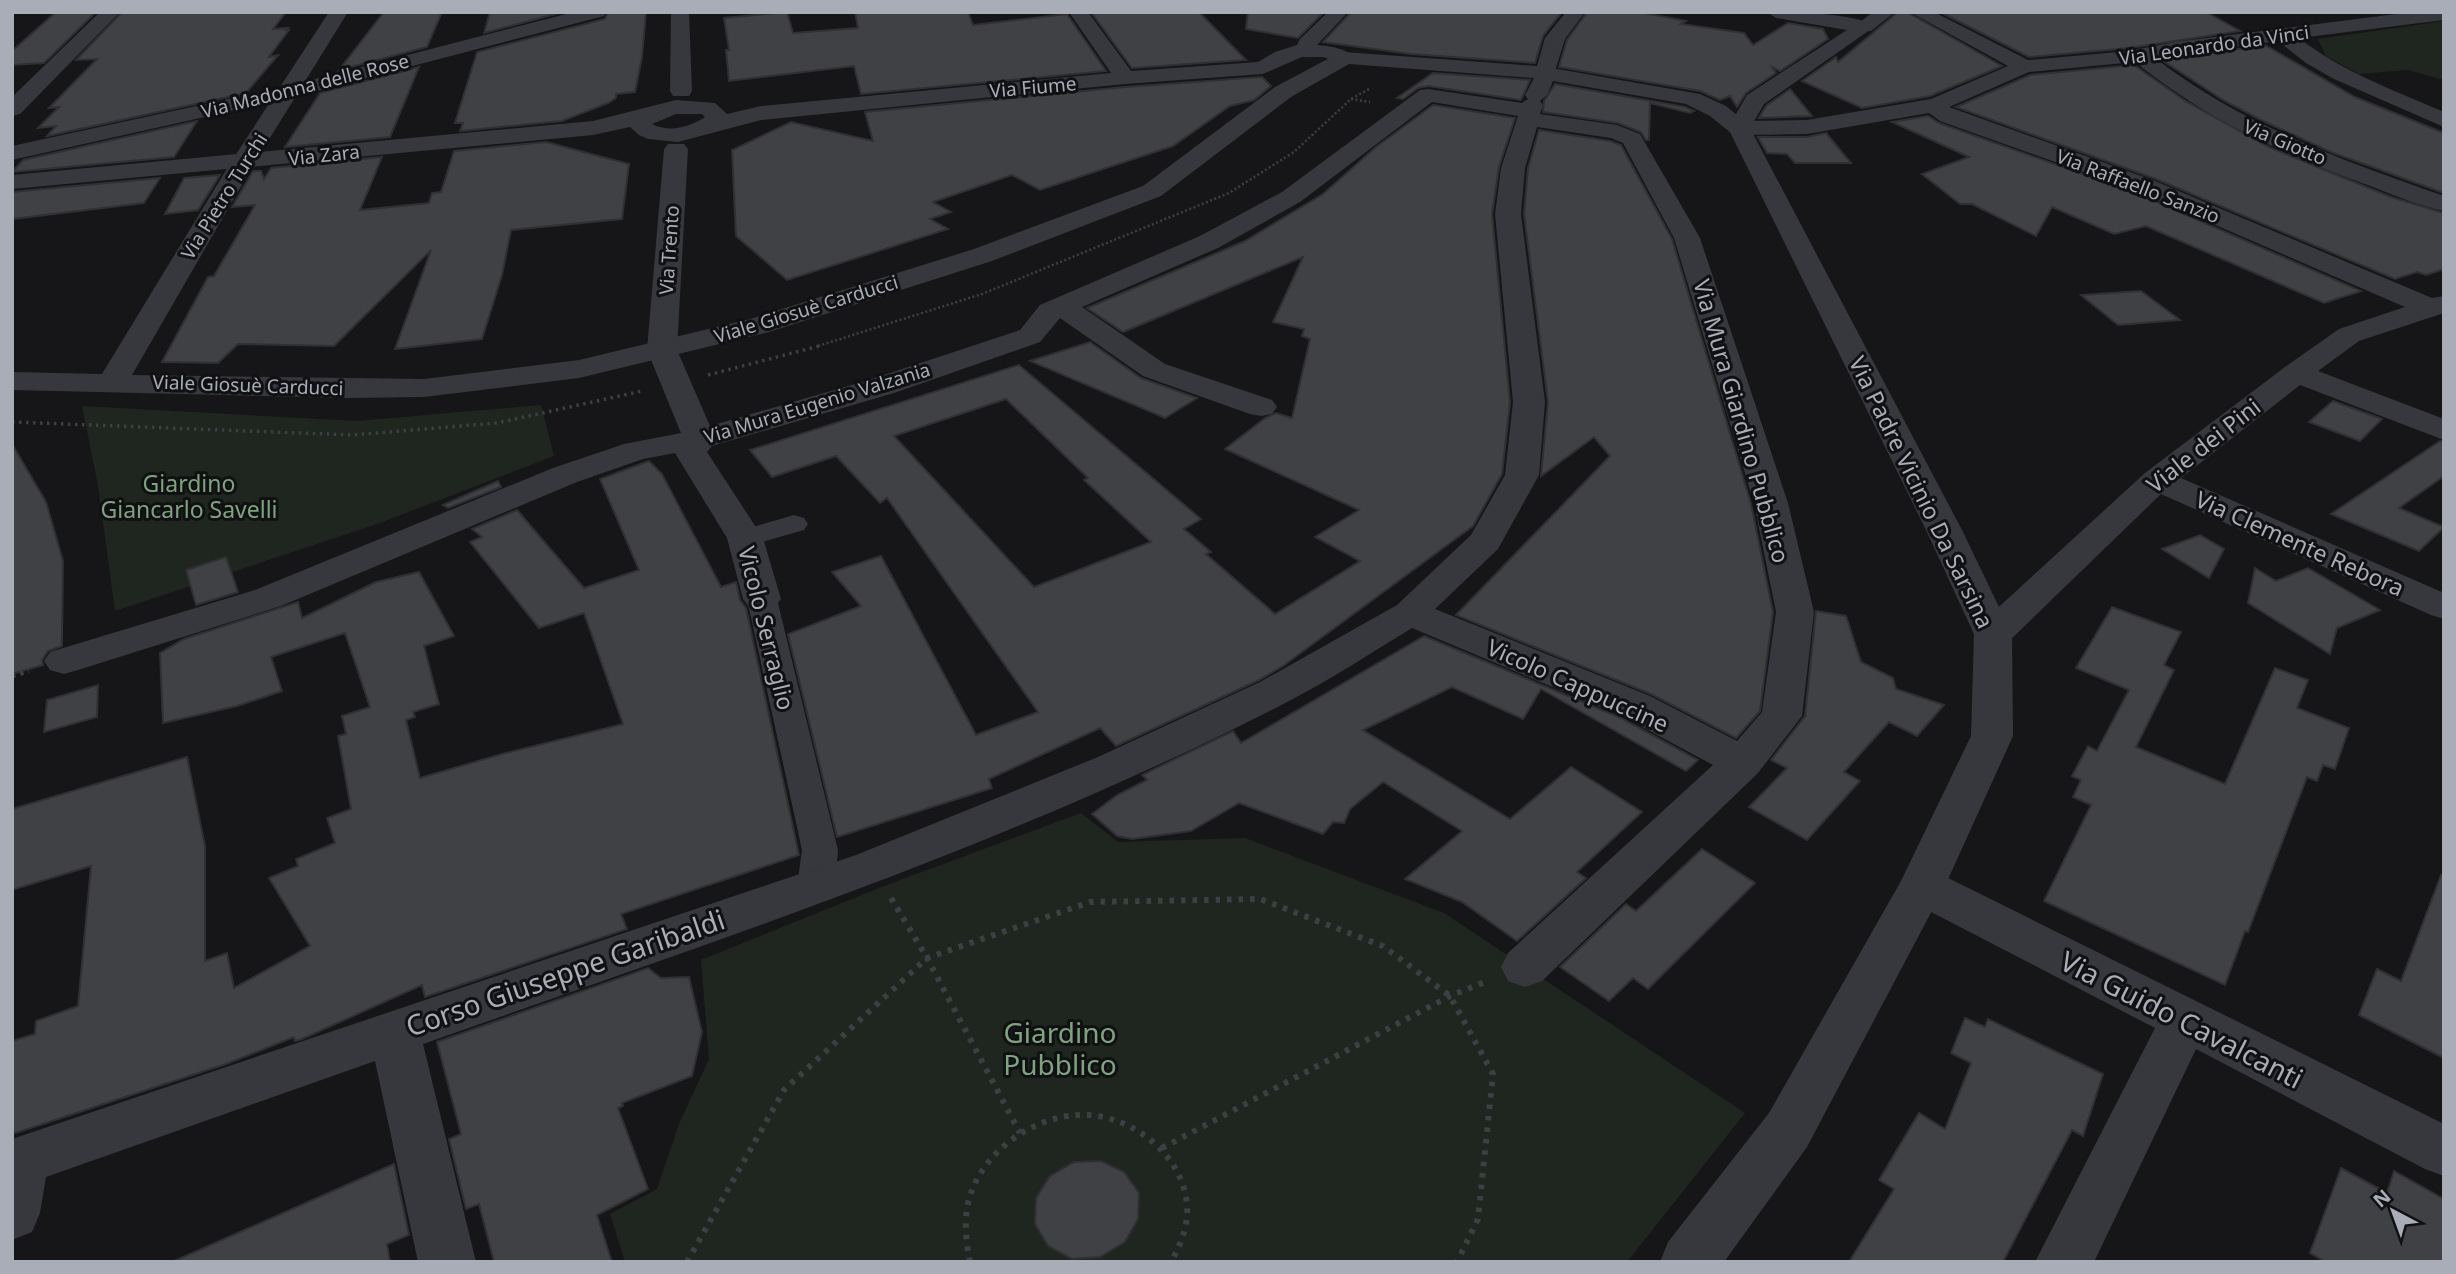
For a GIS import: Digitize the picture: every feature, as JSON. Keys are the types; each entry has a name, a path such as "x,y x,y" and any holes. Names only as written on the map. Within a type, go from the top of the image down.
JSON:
{"street":[{"path":"12,109 111,12"},
{"name":"Via Pietro Turchi","path":"113,381 243,162 340,12"},
{"name":"Via Madonna delle Rose","path":"12,153 290,92 597,12"},
{"path":"659,128 700,113 680,12"},
{"path":"1078,12 1125,78"},
{"path":"1308,49 1307,43 1339,12"},
{"name":"Corso Giuseppe Garibaldi","path":"15,1179 394,1031 872,867 1113,768 1274,692 1410,614 1485,541 1522,475 1529,402 1508,214 1513,167 1546,73 1555,38 1576,12"},
{"path":"1776,12 1864,27"},
{"path":"1747,114 1886,12"},
{"path":"1919,12 2025,66"},
{"name":"Via Leonardo da Vinci","path":"2025,66 2139,55 2175,48 2284,36 2400,16 2444,14"},
{"path":"2284,36 2313,59 2341,75 2444,120"},
{"path":"1263,68 1278,57 1308,49 1328,51 1344,58 1546,73"},
{"name":"Via Giotto","path":"2139,55 2186,92 2237,121 2306,152 2444,204"},
{"name":"Viale Giosuè Carducci","path":"12,381 113,381 347,389 424,388 579,369 662,350 759,326 983,255 1152,191 1301,81 1329,71 1344,58"},
{"path":"1747,114 1807,127 1936,105 2025,66"},
{"name":"Via Fiume","path":"659,128 700,113 761,113 1125,78 1263,68 1271,77 1301,81"},
{"name":"Via Padre Vicinio Da Sarsina","path":"1546,73 1734,104 1747,114 1993,634 1992,736 1922,886 1788,1130 1689,1262"},
{"name":"Via Mura Eugenio Valzania","path":"64,661 268,598 565,475 636,451 700,439 883,386 1030,337 1050,311 1209,242 1291,197 1428,95 1532,107"},
{"name":"Via Padre Vicinio Da Sarsina","path":"1692,99 1718,111 1747,114"},
{"name":"Via Raffaello Sanzio","path":"1936,105 1938,110 1964,122 2146,187 2437,306"},
{"name":"Via Mura Giardino Pubblico","path":"1525,967 1743,762 1782,716 1795,612 1771,503 1687,238 1632,139 1532,107"},
{"name":"Via Zara","path":"12,181 593,128 659,128"},
{"name":"Via Trento","path":"659,128 662,350"},
{"name":"Viale dei Pini","path":"1993,634 2157,480 2296,373 2349,335 2437,306"},
{"path":"1063,307 1154,370 1261,407"},
{"name":"Vicolo Serraglio","path":"662,350 700,439 691,452 745,538 762,599 820,850 816,886"},
{"path":"2296,373 2444,430"},
{"name":"Via Clemente Rebora","path":"2157,480 2444,607"},
{"path":"745,538 794,524"},
{"name":"Vicolo Cappuccine","path":"1410,614 1636,706 1743,762"},
{"name":"Via Guido Cavalcanti","path":"1922,886 2184,1021 2444,1150"},
{"path":"2064,1262 2184,1021"},
{"path":"394,1031 447,1262"}],"path":[{"path":"12,422 354,435 498,423 676,383"},
{"path":"884,886 927,958 1020,1133"},
{"path":"687,1262 785,1090 927,958 1090,902 1260,899 1383,946 1450,996 1493,1074 1478,1219 1457,1262"},
{"path":"1163,1148 1450,996 1525,967"},
{"path":"969,1262 964,1227 971,1191 992,1158 1020,1133 1052,1119 1089,1115 1135,1127 1163,1148 1181,1180 1186,1214 1183,1237 1171,1262"}],"green space":[{"path":"2444,21 2444,80 2408,70 2359,74 2326,56 2318,39"},
{"name":"Giardino Giancarlo Savelli","path":"541,405 554,456 380,523 115,611 98,486 82,406 357,421"},
{"name":"Giardino Pubblico","path":"1081,813 1118,842 1245,838 1444,913 1745,1113 1627,1262 625,1262 610,1214 657,1189 679,1124 709,1059 701,960 884,886"}],"building":[{"path":"56,12 96,12 44,63 12,65 12,51"},
{"path":"122,12 286,12 273,29 289,30 269,57 278,55 246,93 47,136 56,126 38,128 59,107 49,108 97,59 76,60"},
{"path":"384,12 442,12 427,47 339,70"},
{"path":"490,12 563,12 484,33"},
{"path":"608,12 646,12 642,57 635,92 616,94 616,98 608,103 562,121 460,131 463,123 455,123 477,52 605,19"},
{"path":"787,12 793,33 858,28 855,12 968,12 973,25 1067,14 1106,71 861,94 854,66 729,81 726,50 729,50 724,18"},
{"path":"1091,12 1199,12 1246,60 1132,68"},
{"path":"1248,12 1324,12 1298,38 1246,29"},
{"path":"1351,12 1562,12 1543,36 1535,63 1411,54 1323,42"},
{"path":"1587,12 1639,12 1686,21 1681,24 1744,33 1753,45 1788,23 1823,29 1828,39 1780,71 1772,67 1776,73 1746,93 1737,107 1730,96 1720,100 1700,91 1559,67 1567,40"},
{"path":"1898,12 1907,12 2002,66 1930,96 1862,108 1802,81 1836,57 1838,62"},
{"path":"1940,12 2206,12 2240,31 2129,48 2029,57"},
{"path":"2265,45 2355,97 2444,133 2444,193 2331,152 2259,119 2223,100 2162,60"},
{"path":"2134,65 2187,102 2271,148 2391,197 2444,213 2444,269 2426,275 2417,272 2395,279 2156,179 1956,107 2030,75"},
{"path":"419,67 390,137 285,147 320,93"},
{"path":"1433,73 1530,80 1521,100 1428,86 1418,88 1403,99 1397,98"},
{"path":"1262,77 1271,86 1254,100 1230,106 1173,146 1040,190 1012,175 933,202 951,212 930,219 948,229 787,280 736,236 732,150 791,122 873,141 865,112"},
{"path":"1555,84 1685,107 1694,111 1690,113 1650,103 1649,140 1646,140 1641,132 1618,123 1543,112 1544,101"},
{"path":"1790,89 1812,116 1759,118 1766,106"},
{"path":"1433,105 1515,118 1499,167 1492,214 1510,402 1502,474 1473,526 1283,666 1259,680 1116,746 1100,728 989,779 992,788 837,837 788,634 861,606 832,572 881,556 976,735 1038,712 887,498 880,503 836,456 772,477 750,450 1019,365 1201,519 1184,529 1211,552 1206,554 1275,614 1360,561 1315,537 1359,510 1225,449 1265,418 1276,413 1292,418 1310,339 1302,336 1304,329 1273,322 1303,257 1123,332 1087,308 1245,241 1323,194 1376,147","holes":["1006,399 1088,478 1084,480 1151,542 1034,587 894,436"]},
{"path":"1928,116 1939,123 2136,193 2361,291 2324,303 2146,226 2114,234 2052,207 2036,236 1972,204 1960,204 1922,174 1969,157 1892,122"},
{"path":"197,121 174,157 12,172 23,160"},
{"path":"1539,130 1621,145 1672,239 1751,504 1773,612 1760,711 1736,738 1651,694 1456,615 1610,456 1594,437 1541,476 1548,402 1524,214 1528,168"},
{"path":"1826,133 1851,163 1795,163 1787,154 1767,153 1758,137 1807,137"},
{"path":"546,142 629,164 622,219 511,230 502,275 482,339 395,349 431,250 334,346 238,344 218,363 162,362 208,277 214,276 255,205 232,207 253,171 261,171 264,179 271,168 382,157 360,210 429,203 432,193 441,192 454,151"},
{"path":"220,175 198,210 165,214 184,178"},
{"path":"160,178 144,203 12,219 12,192"},
{"path":"2141,291 2180,320 2118,325 2081,295"},
{"path":"1090,342 1141,378 1197,398 1165,418 1030,361"},
{"path":"2333,401 2382,419 2360,441 2309,422"},
{"path":"2440,441 2444,442 2444,476 2399,508 2444,527 2419,551 2331,514"},
{"path":"12,444 46,502 63,561 62,646 48,651 42,660 43,665 12,674"},
{"path":"649,461 662,474 721,587 736,582 740,600 746,608 799,855 621,914 627,929 425,997 422,985 302,1039 295,1041 294,1037 226,1064 12,1134 12,1041 35,1034 36,1021 78,1006 91,866 12,890 12,809 187,757 205,846 205,961 227,953 234,988 310,946 269,878 298,866 296,859 335,843 327,818 351,809 338,736 346,734 342,716 370,707 345,633 271,657 282,691 237,706 163,723 160,653 184,639 298,602 302,618 376,582 419,572 454,636 424,646 439,704 413,712 415,717 406,720 420,778 502,754 623,724 584,613 539,628 470,542 482,537 472,529 517,510 584,588 639,570 600,479"},
{"path":"498,481 501,487 448,508 443,505"},
{"path":"2200,535 2224,549 2209,578 2162,549"},
{"path":"226,557 238,592 196,605 186,570"},
{"path":"2255,568 2276,581 2308,568 2380,610 2337,628 2330,654 2248,603"},
{"path":"2112,607 2181,632 2164,665 2174,670 2136,747 2225,784 2275,668 2308,680 2297,708 2349,728 2335,769 2323,765 2317,781 2307,777 2225,985 2044,901 2091,805 2073,797 2081,780 2072,776 2088,746 2097,751 2129,690 2076,668"},
{"path":"1816,611 1846,616 1861,662 1893,678 1896,689 1944,705 1917,736 1889,722 1844,772 1860,781 1807,840 1749,807 1787,768 1771,760 1805,716"},
{"path":"1424,636 1621,718 1698,760 1686,771 1541,689 1523,719 1452,687 1363,730 1510,819 1571,767 1642,812 1577,872 1586,878 1517,941 1462,902 1405,879 1462,831 1383,782 1350,809 1344,823 1333,822 1323,834 1239,803 1191,831 1132,839 1117,836 1092,814 1117,795 1147,780 1142,775 1233,731 1241,743"},
{"path":"98,685 97,717 44,732 47,700"},
{"path":"1702,849 1755,883 1648,989 1633,978 1609,1001 1560,967 1626,904 1636,911"},
{"path":"2441,875 2444,876 2444,1058 2359,1015 2377,969 2401,981"},
{"path":"648,968 661,978 689,977 702,1032 692,1076 622,1103 623,1106 618,1108 648,1189 597,1215 612,1262 494,1262 479,1204 466,1209 449,1139 461,1134 437,1042"},
{"path":"1965,1018 1985,1027 1988,1019 2103,1074 2083,1136 2072,1130 2003,1262 1849,1262 1894,1189 1879,1180 1919,1113 1945,1129 1971,1063 1951,1053"},
{"path":"1101,1161 1124,1172 1139,1193 1138,1219 1125,1242 1100,1257 1072,1259 1048,1246 1035,1224 1036,1198 1050,1176 1074,1162"},
{"path":"394,1164 409,1235 387,1244 390,1262 172,1262"},
{"path":"2341,1168 2387,1193 2394,1171 2444,1199 2444,1262 2326,1262 2310,1253"}]}
